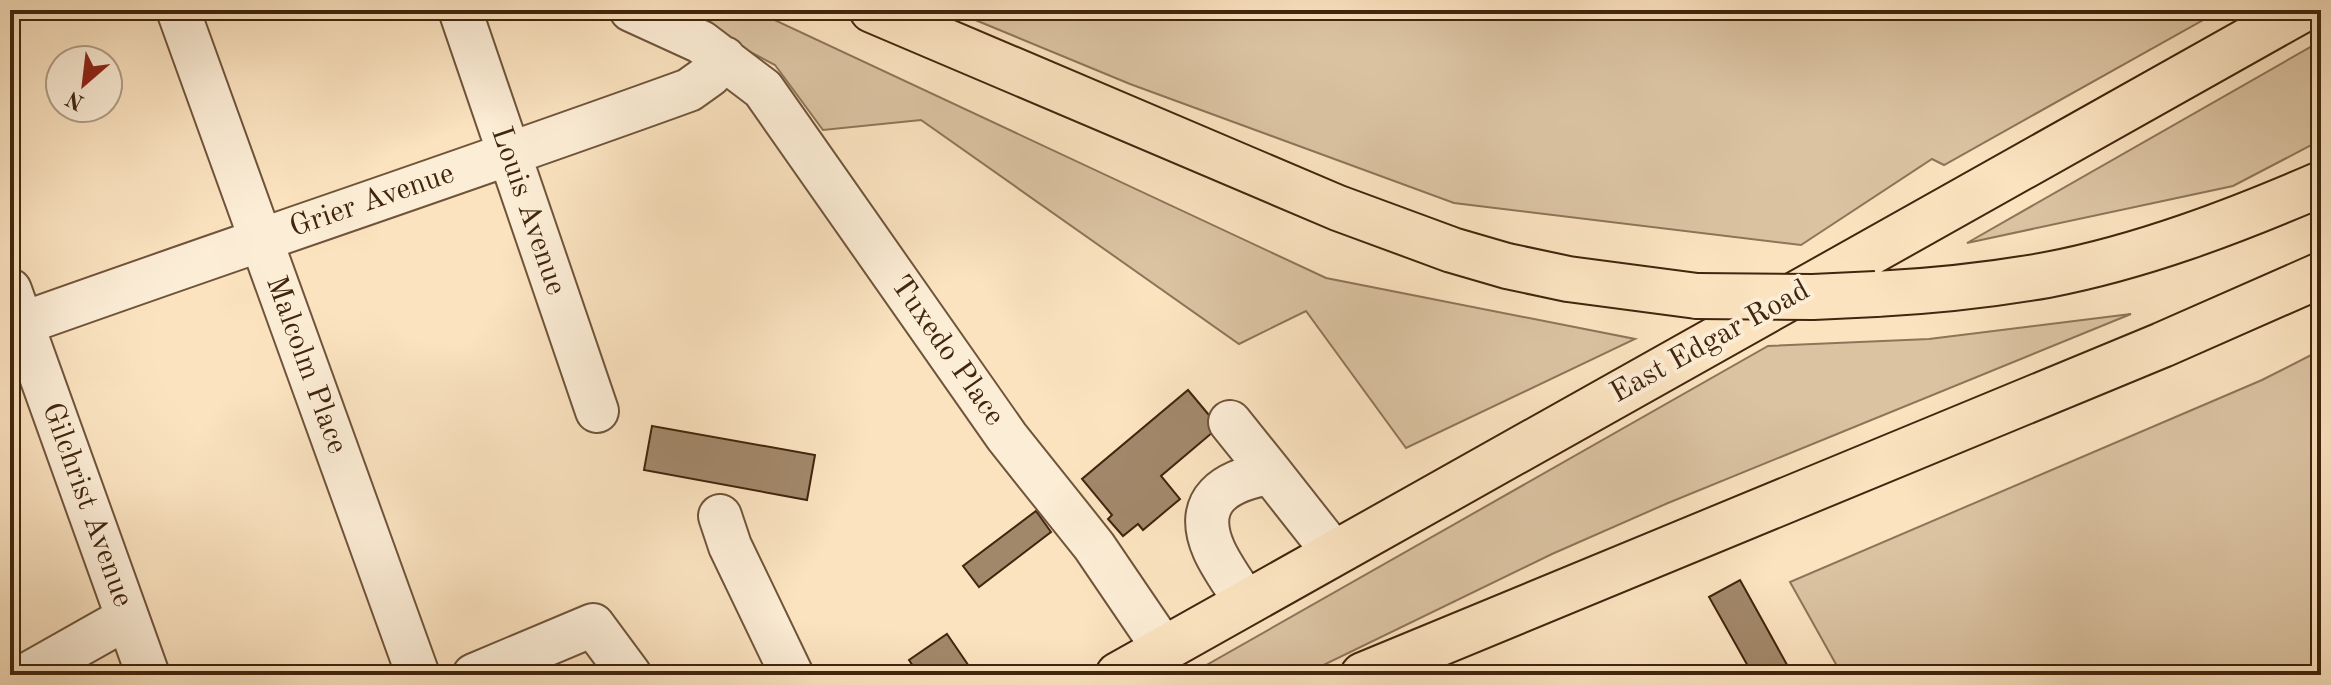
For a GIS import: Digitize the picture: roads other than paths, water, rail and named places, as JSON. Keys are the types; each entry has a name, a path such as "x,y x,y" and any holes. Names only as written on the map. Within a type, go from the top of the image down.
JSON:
{"highway":[{"path":"872,10 1338,208 1440,246 1507,266 1568,279 1697,296 1876,294 1991,284 2064,271 2219,225 2321,184"},
{"name":"East Edgar Road","path":"1118,675 2302,10"},
{"path":"1363,675 2120,362 2321,275"}],"street":[{"name":"Malcolm Place","path":"178,10 418,675"},
{"name":"Louis Avenue","path":"460,10 597,411"},
{"name":"Tuxedo Place","path":"631,10 701,42 763,89 1007,437 1094,546 1164,649"},
{"name":"Grier Avenue","path":"14,314 260,239 689,90 710,75 724,58"},
{"name":"Gilchrist Avenue","path":"14,314 148,675"},
{"path":"1230,422 1334,553"},
{"path":"1246,603 1214,551 1205,524 1211,500 1221,489 1248,476 1271,473"},
{"path":"720,516 730,546 792,675"},
{"path":"26,675 127,618"},
{"path":"474,675 593,625 630,675"}]}
